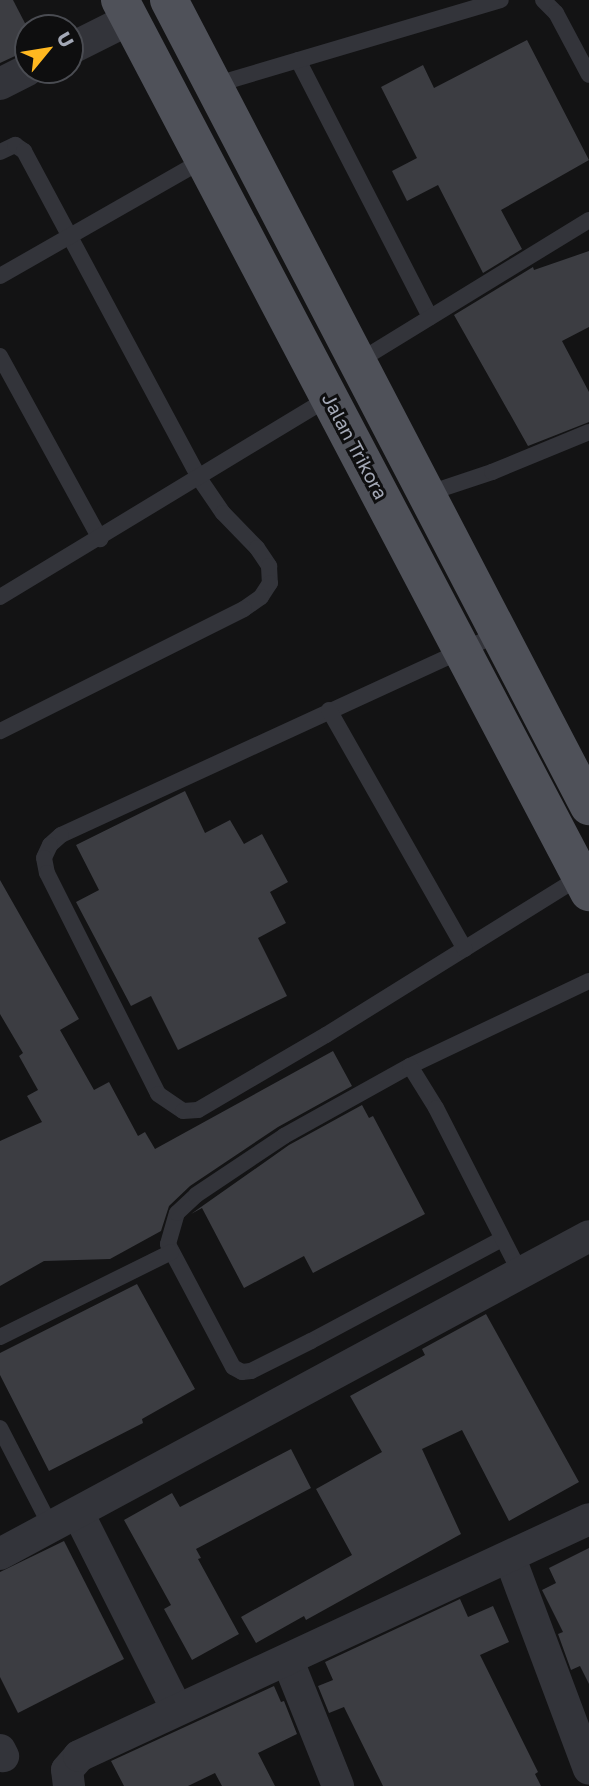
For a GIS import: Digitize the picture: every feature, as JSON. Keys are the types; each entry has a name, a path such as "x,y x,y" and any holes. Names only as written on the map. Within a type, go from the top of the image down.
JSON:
{"main road":[{"path":"169,0 589,806"},
{"name":"Jalan Trikora","path":"125,10 585,884"}],"street":[{"path":"84,39 125,10"},
{"path":"0,1554 589,1236"},
{"path":"69,1786 67,1770 79,1756 589,1519"},
{"path":"65,1520 171,1698"},
{"path":"510,1558 589,1769"},
{"path":"288,1661 338,1786"}],"lane":[{"path":"214,85 501,0"},
{"path":"543,0 556,13 589,75"},
{"path":"299,60 430,317"},
{"path":"0,152 15,145 24,151 199,478 223,513 257,548 269,566 270,583 261,597 244,609 0,732"},
{"path":"0,276 203,160"},
{"path":"359,361 589,220"},
{"path":"0,356 100,539"},
{"path":"0,597 100,539 329,398"},
{"path":"426,494 492,472 589,432"},
{"path":"498,634 460,649 61,835 50,845 44,858 47,873 158,1094 183,1111 198,1110 464,949 585,884"},
{"path":"329,710 464,949"},
{"path":"502,1239 311,1341 251,1371 242,1372 233,1367 171,1251 170,1230 177,1213 196,1195 284,1136 410,1066 589,981"},
{"path":"410,1066 436,1108 520,1272"},
{"path":"0,1337 171,1251"},
{"path":"0,1428 65,1520"}],"building":[{"path":"0,0 13,0 20,14 14,14 14,56 0,63"},
{"path":"527,40 589,160 501,210 522,249 483,273 438,185 407,201 392,171 417,158 381,87 423,65 434,88"},
{"path":"589,251 589,327 562,341 589,392 589,422 528,446 454,315 533,267 534,270"},
{"path":"185,791 205,833 230,820 244,844 262,834 288,882 270,892 286,923 258,938 287,996 178,1050 151,996 131,1006 76,902 99,890 76,845"},
{"path":"0,880 79,1019 60,1030 94,1090 109,1082 138,1136 145,1132 155,1149 333,1051 352,1086 278,1127 190,1186 169,1206 161,1231 110,1259 44,1261 0,1286 0,1141 42,1122 27,1096 38,1090 19,1056 23,1053 0,1014"},
{"path":"362,1105 369,1118 373,1116 425,1214 313,1273 304,1256 244,1288 202,1208 191,1214 289,1145"},
{"path":"137,1284 195,1389 142,1419 143,1423 49,1471 0,1375 0,1353"},
{"path":"486,1314 579,1482 509,1521 462,1430 422,1449 461,1534 306,1620 304,1616 256,1643 241,1617 352,1555 316,1489 382,1452 350,1396 425,1355 422,1349"},
{"path":"291,1449 311,1488 196,1549 201,1558 198,1559 239,1634 192,1660 164,1609 171,1605 124,1520 172,1493 180,1507"},
{"path":"64,1541 124,1659 18,1713 0,1677 0,1572"},
{"path":"589,1548 589,1684 580,1666 571,1670 558,1634 563,1632 542,1590 556,1583 549,1568"},
{"path":"460,1599 468,1617 493,1606 509,1642 480,1655 538,1772 535,1774 541,1786 383,1786 344,1707 329,1713 318,1686 333,1680 325,1662"},
{"path":"274,1686 281,1702 284,1701 297,1734 258,1753 275,1786 222,1786 215,1773 188,1786 124,1786 111,1761"}]}
